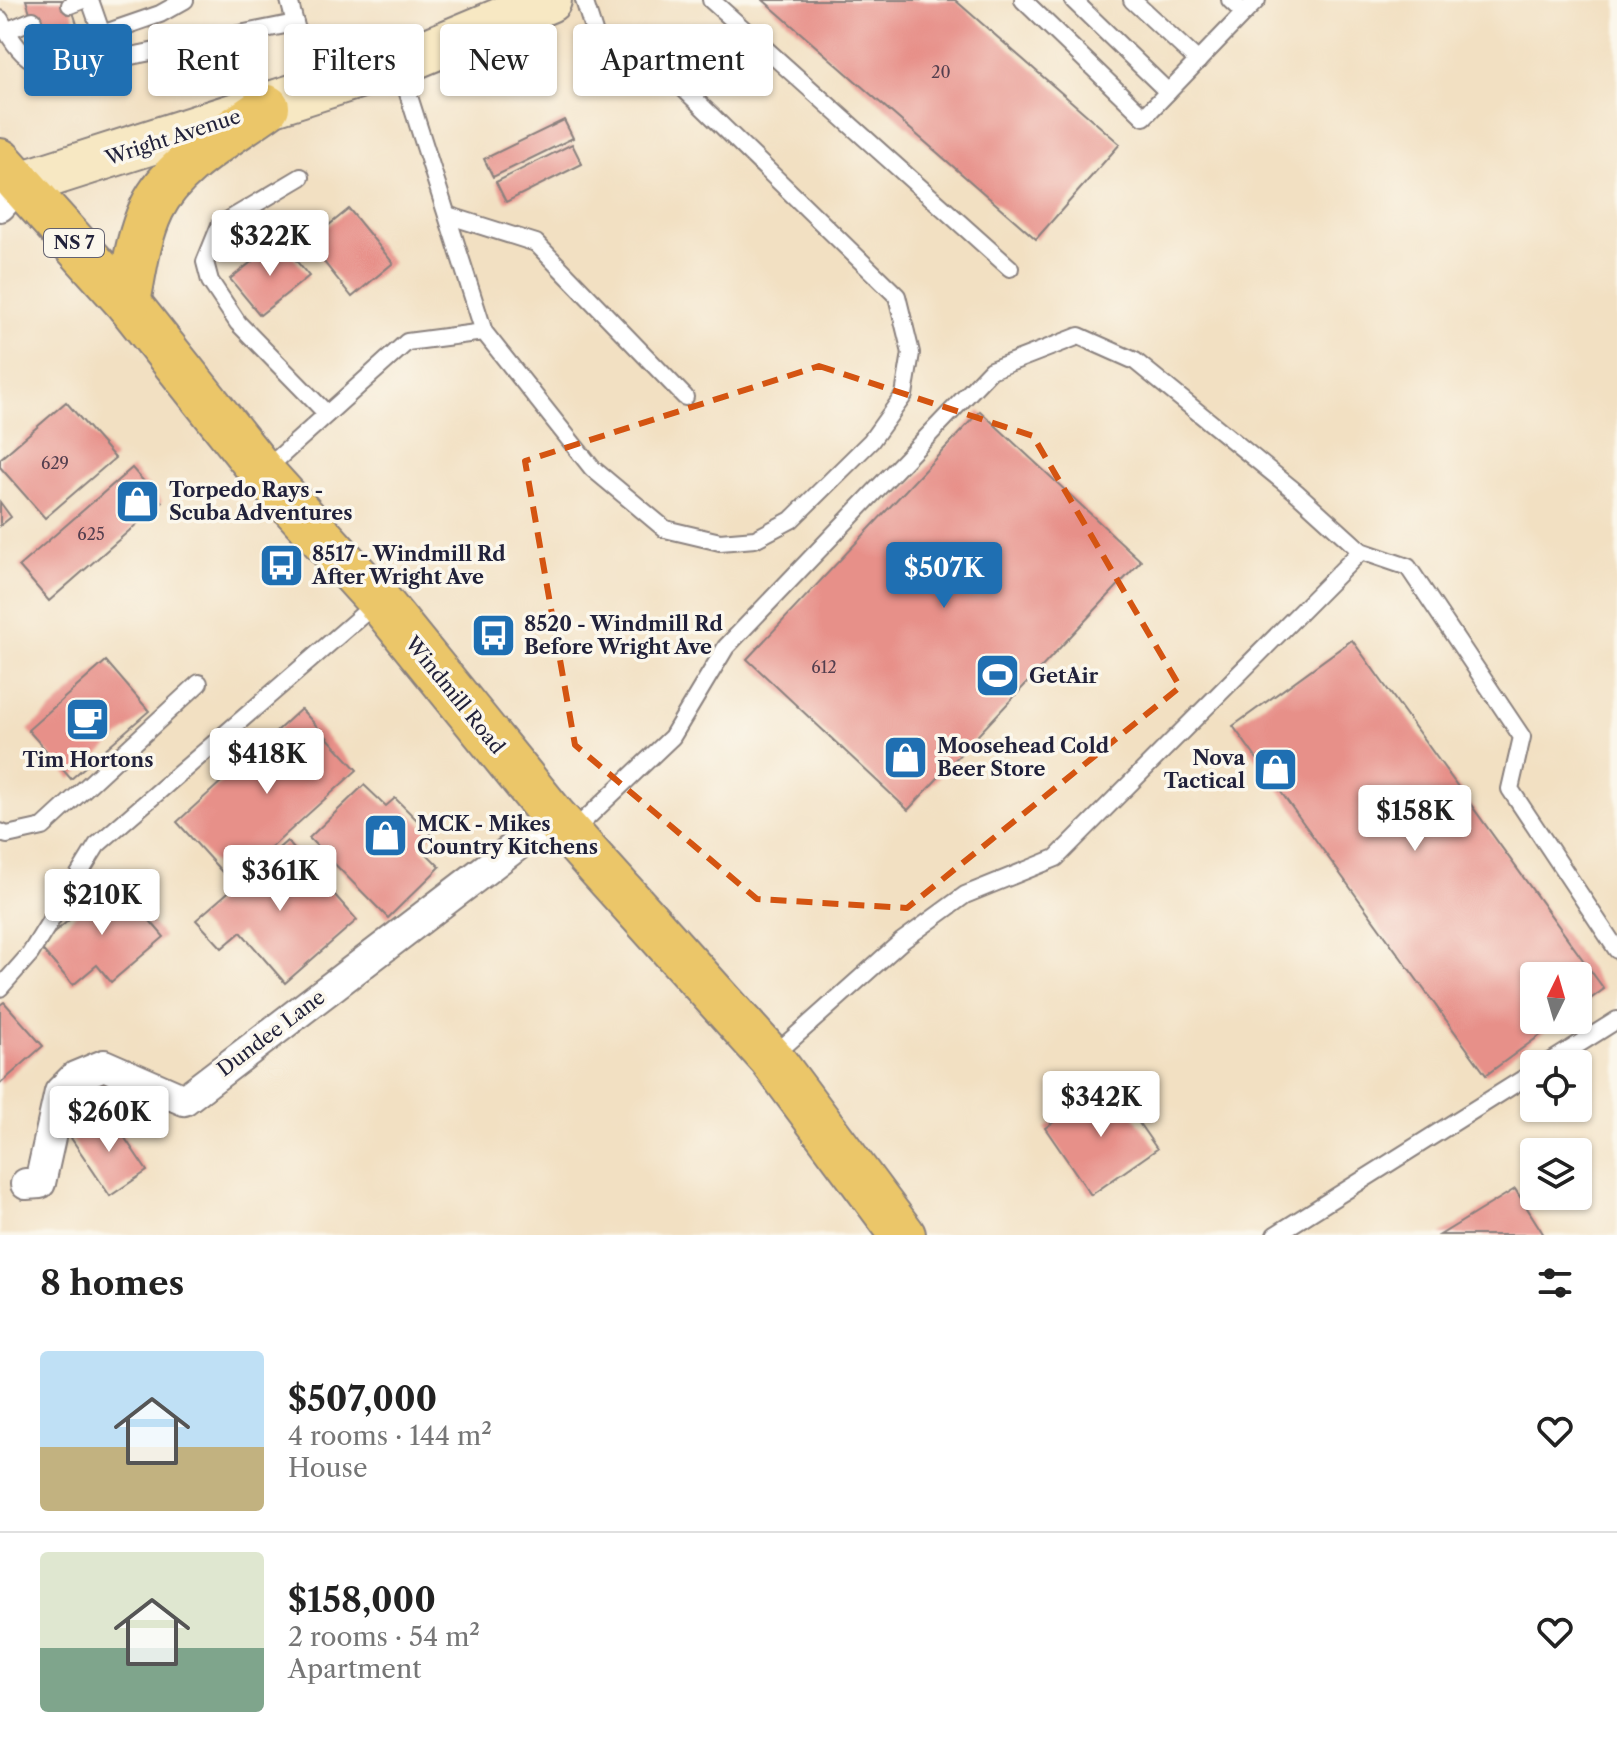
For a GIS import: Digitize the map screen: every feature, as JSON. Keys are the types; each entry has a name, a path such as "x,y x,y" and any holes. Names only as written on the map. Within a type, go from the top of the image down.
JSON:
{"main road":[{"name":"Wright Avenue","path":"424,52 549,0"},
{"name":"Wright Avenue","path":"5,182 301,96"},
{"path":"128,303 138,251 153,206 176,175 267,107"},
{"name":"Windmill Road","path":"5,182 128,303 262,472 379,601 562,826 771,1058 903,1235"}],"street":[{"name":"Dundee Lane","path":"26,1184 40,1183 60,1092 75,1077 104,1065 184,1100 562,826"}],"lane":[{"path":"90,0 98,24"},
{"path":"131,24 160,14 185,0"},
{"path":"132,56 295,23 289,0"},
{"path":"409,96 484,332 592,468 665,529 720,542 755,539 791,520 871,441 904,395 911,353 897,296 682,87 602,57 584,0"},
{"path":"711,0 1010,268"},
{"path":"1023,0 1144,117 1257,0"},
{"path":"1073,0 1168,92"},
{"path":"1132,0 1198,61"},
{"path":"1230,0 1244,13"},
{"path":"24,57 3,25 33,20"},
{"path":"301,177 220,225 205,262 210,281 238,323 327,414"},
{"path":"447,215 536,243 685,397"},
{"path":"262,472 407,342 484,332"},
{"path":"562,826 672,737 726,647 991,370 1079,336 1135,361 1296,492 1361,551 1408,567 1522,737 1510,789 1617,950"},
{"path":"771,1058 902,941 965,895 1056,858 1361,551"},
{"path":"0,988 30,954 97,845 379,601"},
{"path":"0,832 7,835 43,827 199,683"},
{"path":"1569,1050 1617,1020"},
{"path":"1275,1235 1520,1081"}],"highlighted area":[{"path":"819,366 1033,436 1180,687 907,908 757,899 575,745 525,461"}],"building":[{"path":"26,0 69,0 77,24 34,24"},
{"path":"763,0 955,0 1120,144 1036,239"},
{"path":"564,120 573,138 493,177 484,159"},
{"path":"572,144 582,164 506,202 496,182"},
{"path":"349,209 393,263 352,297 308,242"},
{"path":"279,240 309,276 260,315 230,279"},
{"path":"66,402 115,458 45,518 0,467 0,459"},
{"path":"980,411 1141,561 908,810 747,659"},
{"path":"132,468 162,502 49,601 19,566"},
{"path":"0,502 11,517 0,526"},
{"path":"1352,640 1585,962 1520,962 1520,1034 1542,1034 1486,1075 1233,726"},
{"name":"Tim Hortons","path":"106,661 149,711 71,779 28,730"},
{"path":"301,709 357,770 232,883 177,822"},
{"path":"364,785 386,806 395,798 432,835 420,847 440,867 388,918 309,838"},
{"path":"287,841 357,920 285,983 241,932 222,948 196,920"},
{"path":"115,880 164,937 111,982 97,965 73,985 39,946"},
{"path":"1592,972 1604,989 1592,998"},
{"path":"4,1002 43,1046 0,1084 0,1005"},
{"path":"1111,1083 1157,1149 1091,1195 1045,1128"},
{"path":"108,1113 147,1171 110,1196 71,1138"},
{"path":"1515,1189 1520,1197 1520,1210 1528,1210 1544,1235 1440,1235"}],"place":[{"name":"Torpedo Rays - Scuba Adventures","path":"138,501"},
{"name":"8517 - Windmill Rd After Wright Ave","path":"281,566"},
{"name":"8520 - Windmill Rd Before Wright Ave","path":"493,636"},
{"name":"GetAir","path":"998,676"},
{"name":"Tim Hortons","path":"88,720"},
{"name":"Moosehead Cold Beer Store","path":"906,757"},
{"name":"Nova Tactical","path":"1276,769"},
{"name":"MCK - Mikes Country Kitchens","path":"386,835"}]}
